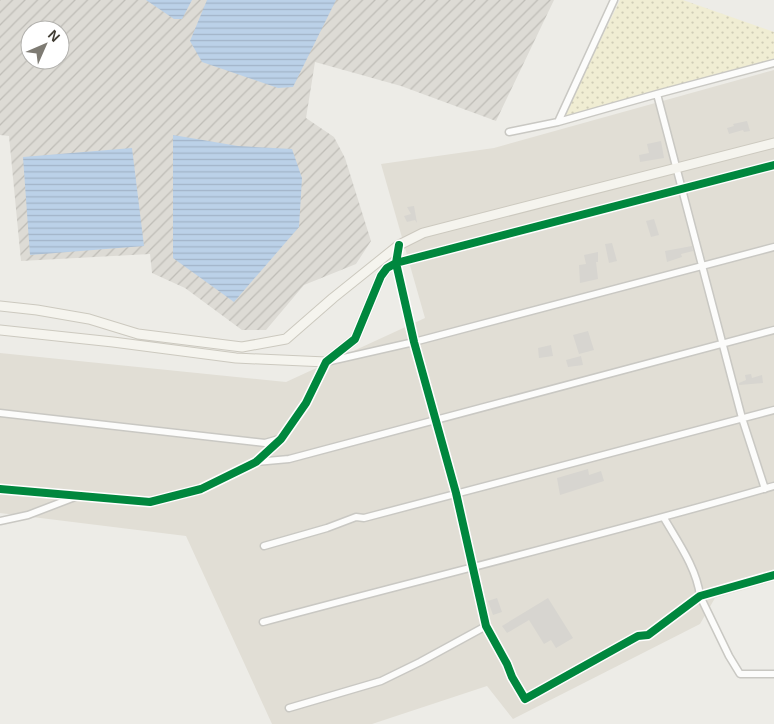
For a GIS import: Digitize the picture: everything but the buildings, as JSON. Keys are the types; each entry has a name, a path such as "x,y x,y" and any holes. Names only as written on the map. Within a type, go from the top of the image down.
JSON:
{"street":[{"path":"558,122 614,0"},
{"path":"509,132 558,122 774,63"},
{"path":"657,94 742,418 765,489"},
{"path":"0,306 89,319 138,334 242,347 286,339 400,245 423,233 774,143"},
{"path":"0,489 150,502 201,488 256,462 280,439 306,403 326,362 354,339 381,276 387,268 396,263 774,165"},
{"path":"400,245 396,263 414,342 456,493 486,626 525,699 638,636 648,635 700,596 774,575"},
{"path":"0,330 236,358 326,362 414,342 702,264 774,247"},
{"path":"256,462 289,459 774,330"},
{"path":"264,546 327,528 356,517 364,518 774,410"},
{"path":"0,414 265,443 280,439"},
{"path":"263,622 664,518 774,486"},
{"path":"0,520 28,515 76,497"},
{"path":"664,518 690,565 699,588 700,596 729,656 740,674 774,674"},
{"path":"289,708 381,680 426,659 486,626"}],"shaded area":[{"path":"0,0 554,0 496,121 401,86 315,62 306,118 334,137 345,158 371,241 356,264 304,285 266,330 242,330 185,288 152,273 150,254 21,261 9,136 0,135"},
{"path":"774,70 774,581 715,598 700,624 513,719 487,686 372,724 272,724 186,536 0,513 0,353 286,382 425,318 381,164 494,148"}],"sand":[{"path":"620,0 683,0 774,32 774,59 562,119"}],"water":[{"path":"146,0 192,0 182,19 174,19"},
{"path":"207,0 336,0 293,87 278,88 202,62 190,41"},
{"path":"173,135 238,146 292,149 302,178 299,227 234,302 173,258"},
{"path":"132,148 144,246 30,255 23,157"}],"cycle path":[{"path":"0,489 150,502 201,489 256,462 281,439 306,403 326,362 355,339 381,276 387,268 396,263 774,165"},
{"path":"399,245 396,263 414,342 456,493 486,626 525,699 638,636 648,635 700,596 774,575"}]}
